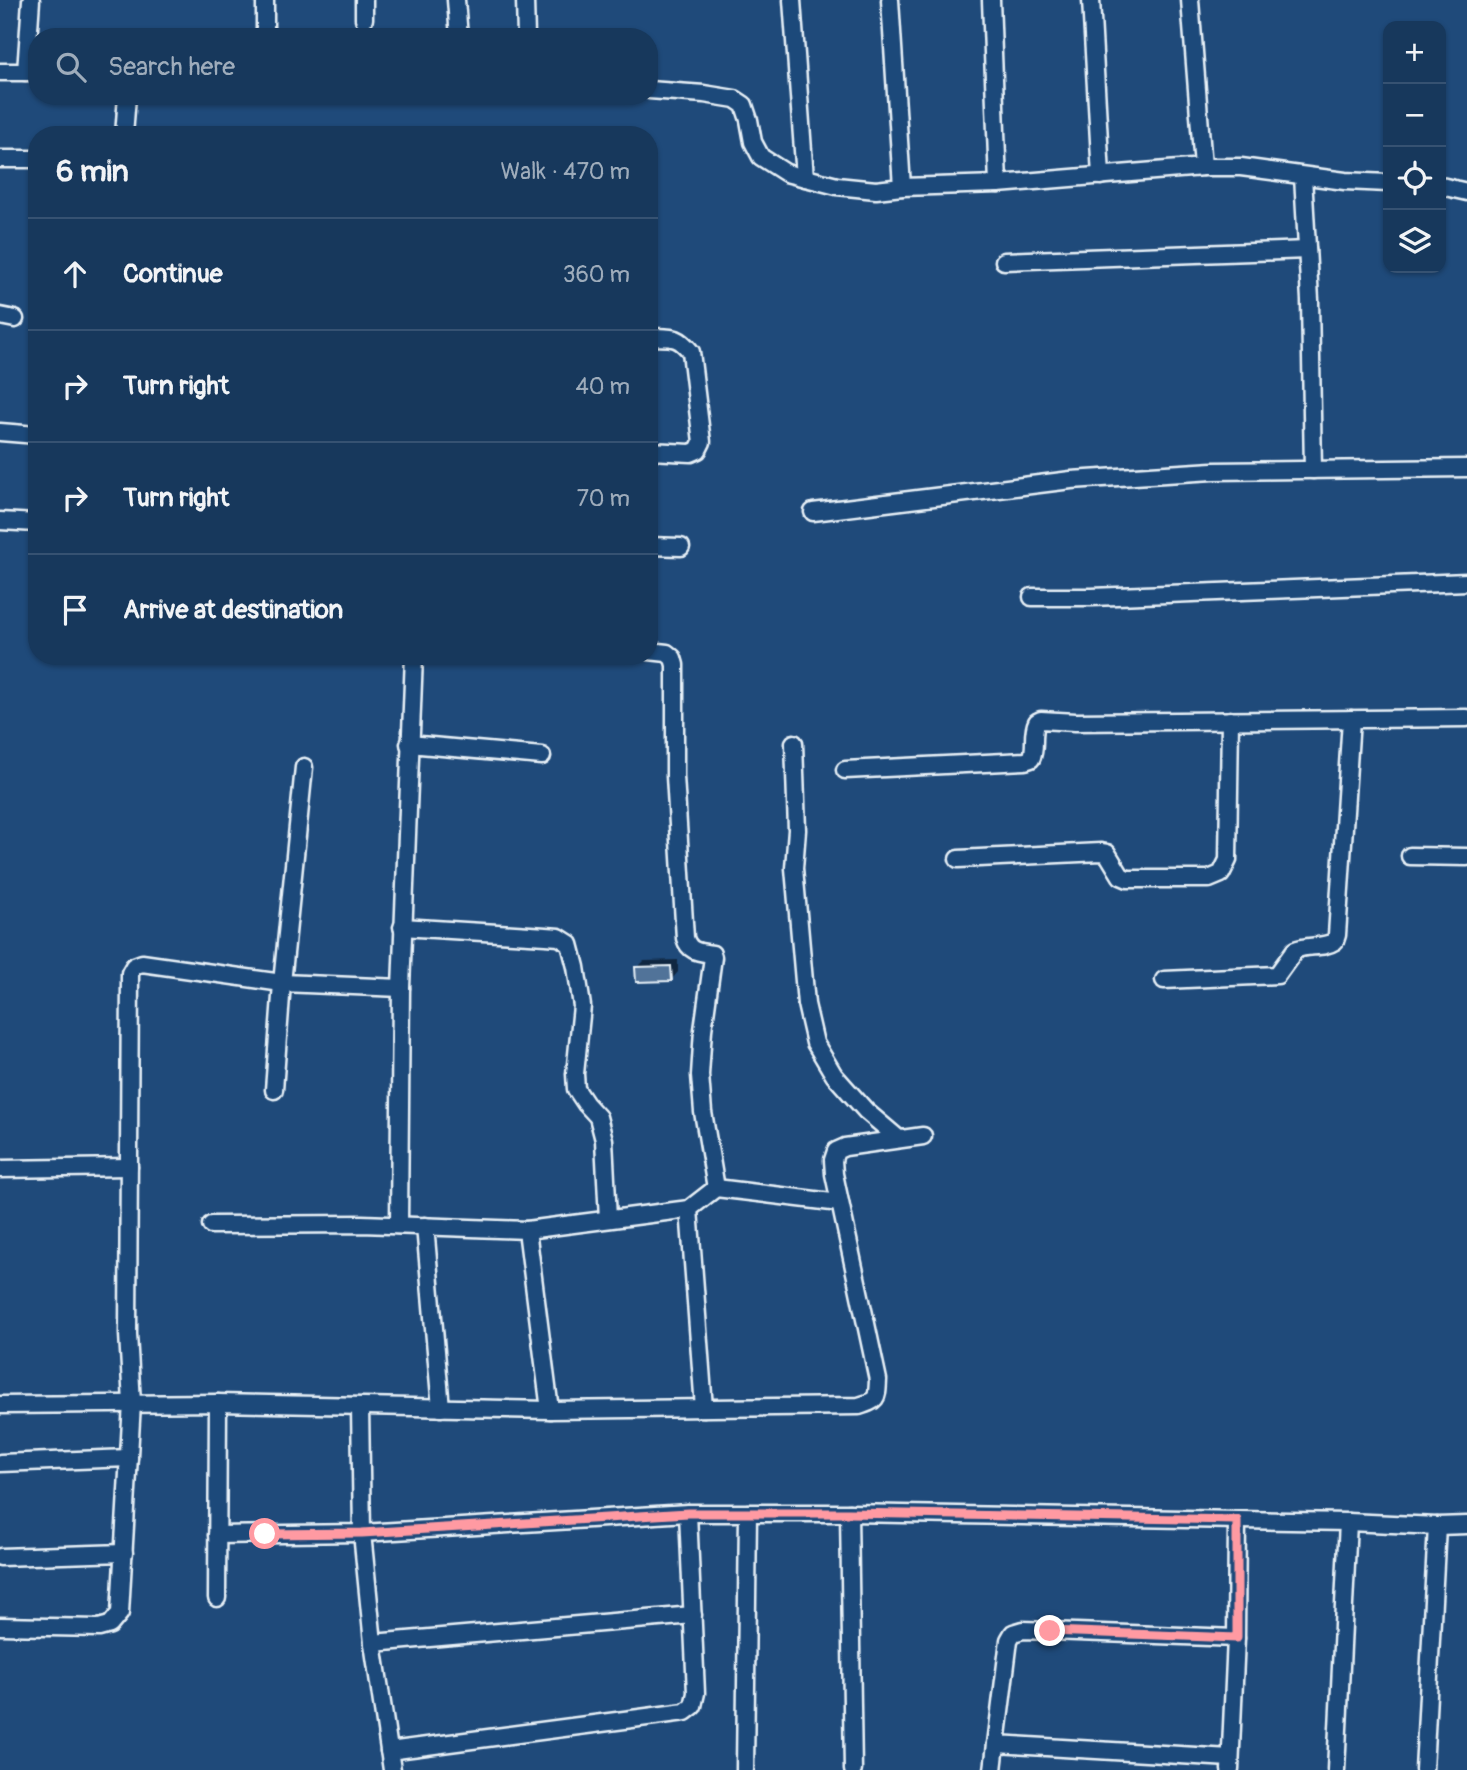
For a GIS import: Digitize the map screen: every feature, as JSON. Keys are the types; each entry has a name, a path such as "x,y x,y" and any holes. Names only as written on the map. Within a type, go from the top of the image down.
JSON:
{"street":[{"path":"31,0 31,28"},
{"path":"265,0 265,28"},
{"path":"364,0 364,19"},
{"path":"456,0 458,28"},
{"path":"525,0 526,28"},
{"path":"792,0 805,178"},
{"path":"890,0 902,187"},
{"path":"991,0 998,184"},
{"path":"1091,0 1101,176"},
{"path":"1190,0 1203,167"},
{"path":"0,72 28,72"},
{"path":"658,90 704,93 735,99 744,105 750,120 753,142 761,158 786,173 837,186 876,190 998,184 1203,167 1241,167 1345,181 1383,183"},
{"path":"125,126 126,105"},
{"path":"0,159 28,159"},
{"path":"1303,176 1313,470"},
{"path":"1446,187 1467,192"},
{"path":"1004,261 1307,250"},
{"path":"658,338 682,340 691,352 702,442 698,450 691,453 658,451"},
{"path":"0,432 28,434"},
{"path":"813,512 1071,480 1213,471 1467,468"},
{"path":"0,521 28,523"},
{"path":"658,546 681,547"},
{"path":"1032,597 1467,582"},
{"path":"658,652 667,653 673,658 675,665 676,776 684,938 690,949 712,954 713,957 700,1075 703,1112 716,1188"},
{"path":"399,1225 402,927 414,665"},
{"path":"845,770 1025,761 1031,759 1034,754 1035,727 1041,720 1074,722 1467,718"},
{"path":"1164,980 1277,975 1300,947 1327,946 1335,941 1351,719"},
{"path":"958,859 1101,852 1107,853 1121,876 1128,879 1209,879 1221,874 1228,859 1230,720"},
{"path":"794,743 797,830 794,868 806,1004 815,1043 834,1074 866,1111 899,1139"},
{"path":"410,744 542,756"},
{"path":"274,1090 303,767"},
{"path":"1410,856 1467,857"},
{"path":"402,927 559,937 570,944 582,1006 576,1088 598,1117 604,1140 608,1219"},
{"path":"0,1626 99,1629 110,1625 120,1613 132,1403 128,1334 130,973 134,966 142,963 282,983 401,988"},
{"path":"0,1405 218,1403 550,1410 859,1406 877,1397 878,1380 833,1160 836,1151 845,1147 923,1136"},
{"path":"0,1169 129,1167"},
{"path":"211,1225 362,1224 527,1230 689,1209 716,1188 841,1203"},
{"path":"689,1209 704,1408"},
{"path":"425,1226 440,1408"},
{"path":"527,1230 550,1410"},
{"path":"217,1598 218,1403"},
{"path":"360,1407 362,1533 373,1643 392,1770"},
{"path":"0,1463 129,1458"},
{"path":"217,1535 362,1533 688,1513 849,1513 1467,1525"},
{"path":"389,1751 685,1712 693,1706 696,1693 688,1513"},
{"path":"745,1770 748,1513"},
{"path":"849,1513 853,1770"},
{"path":"996,1744 1230,1764 1237,1638 1237,1520"},
{"path":"1336,1770 1348,1522"},
{"path":"1424,1770 1437,1526"},
{"path":"0,1557 124,1553"},
{"path":"373,1643 693,1615"},
{"path":"993,1770 1009,1640 1013,1633 1023,1630 1237,1638"}],"building":[{"path":"671,966 672,981 636,982 635,967"}],"route":[{"path":"265,1534 362,1533 688,1513 1237,1520 1237,1638 1050,1631"}]}
